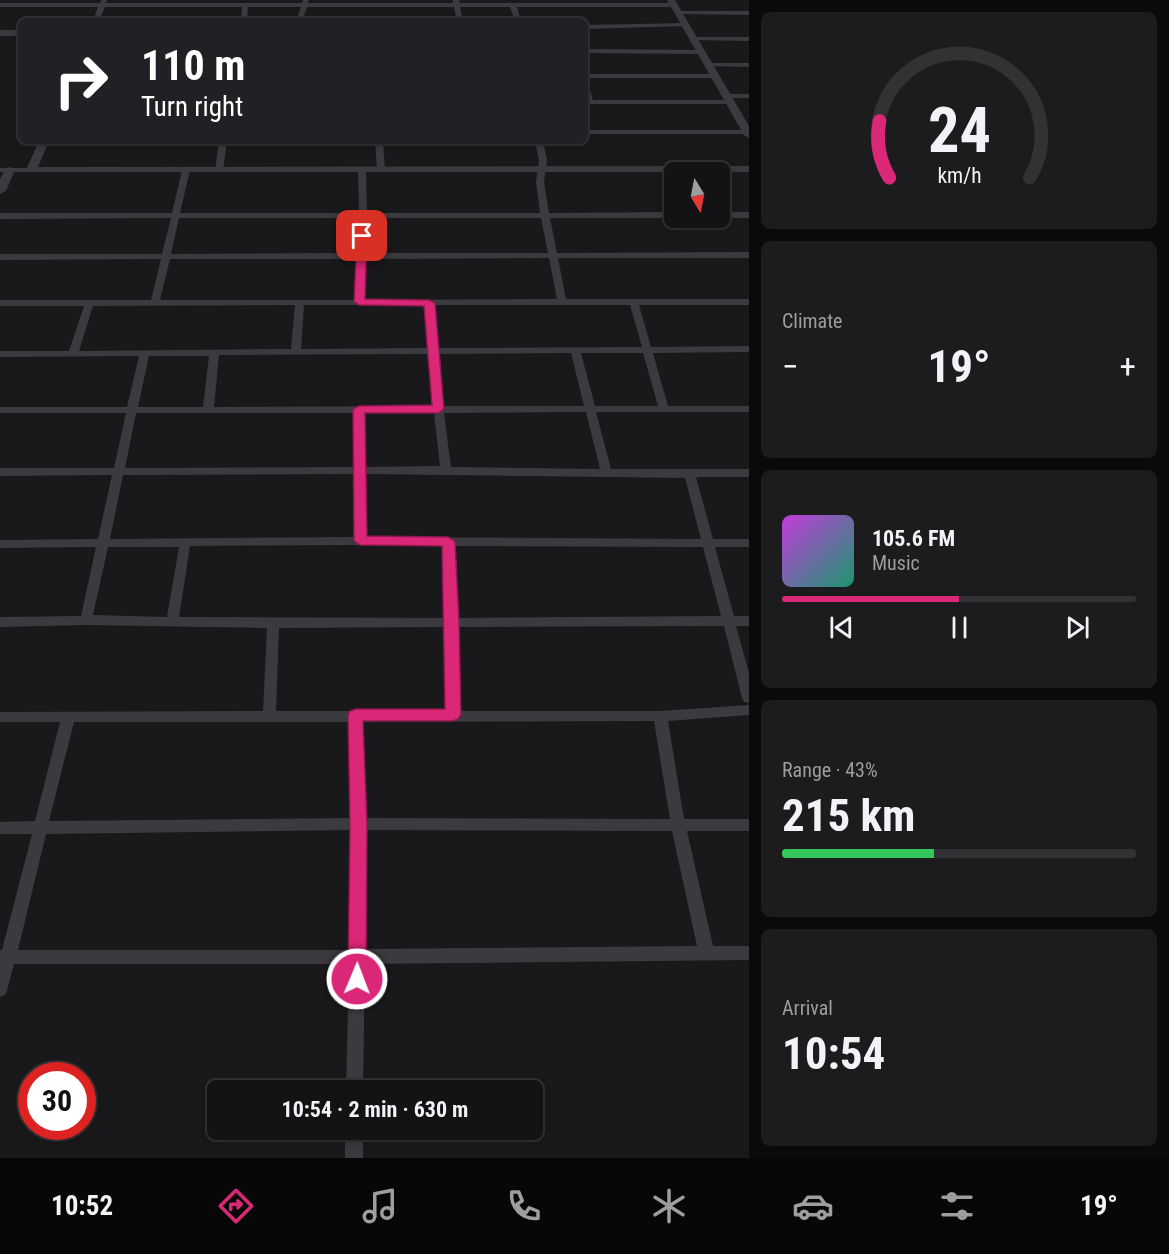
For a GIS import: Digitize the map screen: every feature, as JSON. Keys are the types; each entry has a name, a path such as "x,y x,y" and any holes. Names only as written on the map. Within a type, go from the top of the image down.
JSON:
{"street":[{"path":"97,18 103,3"},
{"path":"0,5 193,3 245,6 305,3 513,5 562,3 674,6 749,13"},
{"path":"300,18 305,3"},
{"path":"457,3 460,18"},
{"path":"513,5 517,18"},
{"path":"244,18 245,6"},
{"path":"674,6 748,133"},
{"path":"588,27 685,25"},
{"path":"0,33 18,33"},
{"path":"694,39 749,39"},
{"path":"588,51 701,52"},
{"path":"708,65 749,65"},
{"path":"588,76 714,76"},
{"path":"588,102 728,99 749,96"},
{"path":"588,132 748,133"},
{"path":"31,170 43,144"},
{"path":"219,170 223,144"},
{"path":"380,144 381,170"},
{"path":"539,144 543,169 540,182 562,303"},
{"path":"0,191 5,170 749,169"},
{"path":"359,302 363,216 362,170"},
{"path":"155,303 186,171"},
{"path":"0,216 664,215"},
{"path":"730,215 749,215"},
{"path":"0,257 748,257"},
{"path":"0,303 749,302"},
{"path":"73,353 89,303"},
{"path":"296,352 300,303"},
{"path":"429,303 432,352 446,470"},
{"path":"634,303 664,409"},
{"path":"0,354 576,352 749,349"},
{"path":"576,352 606,471"},
{"path":"86,620 145,353"},
{"path":"208,410 214,353"},
{"path":"0,410 749,408"},
{"path":"359,409 360,541"},
{"path":"0,472 446,470 749,473"},
{"path":"690,474 749,698"},
{"path":"0,544 360,541 749,543"},
{"path":"448,541 453,715"},
{"path":"172,621 185,544"},
{"path":"0,622 86,620 273,623 749,621"},
{"path":"269,716 273,623"},
{"path":"0,717 660,716 749,710"},
{"path":"355,1080 359,824 356,715"},
{"path":"660,716 678,825 706,952"},
{"path":"0,988 3,957 40,828 68,718"},
{"path":"0,828 359,824 749,825"},
{"path":"3,957 357,957 749,952"},
{"path":"354,1140 354,1158"}],"route":[{"path":"357,979 359,824 356,715 453,715 448,541 360,541 359,409 439,409 429,303 359,302 362,236"}]}
